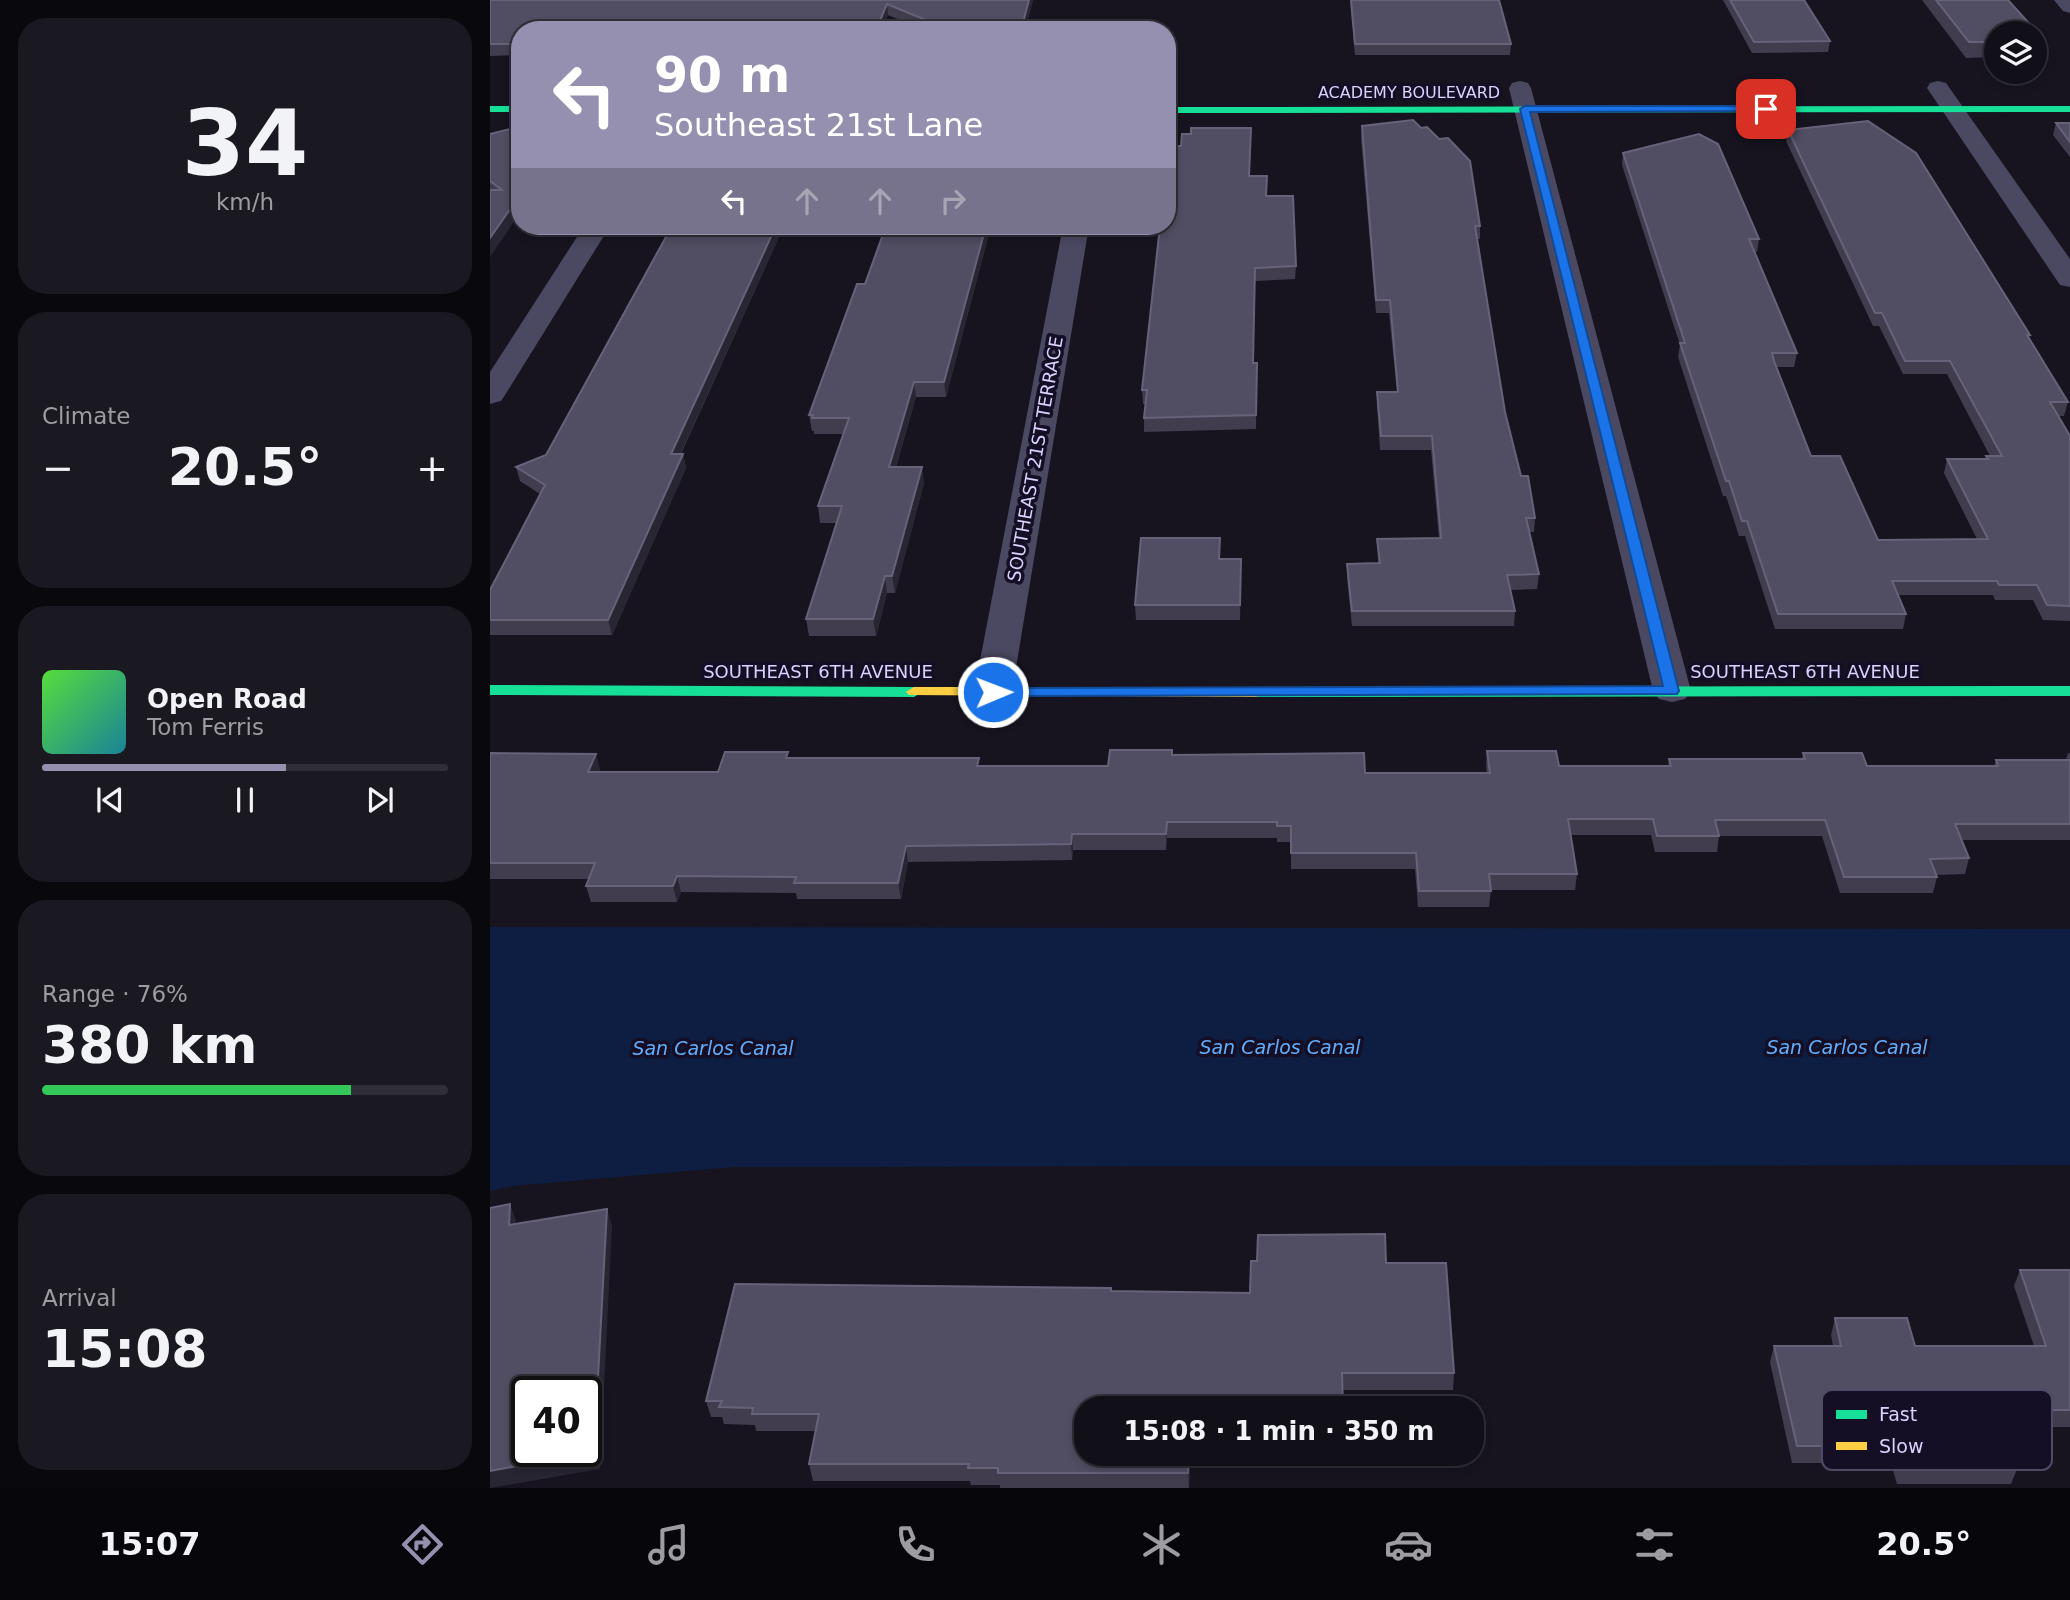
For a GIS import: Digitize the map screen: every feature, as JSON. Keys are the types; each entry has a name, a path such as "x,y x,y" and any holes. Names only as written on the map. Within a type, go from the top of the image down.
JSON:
{"street":[{"path":"2064,0 2070,7"},
{"path":"1523,93 1672,691"},
{"name":"ACADEMY BOULEVARD","path":"1176,110 1523,93 1945,93 2070,109"},
{"path":"1945,93 2070,279"},
{"path":"490,109 511,109"},
{"path":"490,395 591,235"},
{"name":"SOUTHEAST 21ST TERRACE","path":"993,692 1074,235"},
{"name":"SOUTHEAST 6TH AVENUE","path":"490,690 2070,691"}],"water":[{"name":"San Carlos Canal","path":"490,927 2070,929 2070,1165 734,1167 512,1186 490,1191"}],"building":[{"path":"490,0 1029,0 1023,21 928,21 887,4 880,21 511,21 511,44 490,44"},
{"path":"1351,0 1499,0 1511,44 1355,44"},
{"path":"1730,0 1804,0 1830,41 1754,42"},
{"path":"1936,0 2008,0 2027,21 1984,21 1984,42 1969,42"},
{"path":"1413,120 1421,128 1427,127 1439,139 1448,138 1470,161 1480,226 1475,226 1505,412 1521,476 1528,476 1535,518 1526,518 1539,574 1507,575 1515,611 1352,611 1347,564 1380,563 1377,539 1441,538 1432,436 1381,436 1377,392 1398,392 1390,300 1376,300 1362,126"},
{"path":"1868,121 1916,153 2030,335 2027,335 2068,402 2050,402 2070,436 2070,606 2047,605 2037,585 1999,585 1997,581 1892,581 1906,614 1778,614 1747,521 1742,521 1729,481 1726,481 1680,343 1685,343 1623,153 1699,134 1718,144 1759,239 1749,239 1797,353 1772,353 1811,456 1840,456 1878,540 1988,539 1947,459 1988,459 1986,456 2002,456 1950,361 1905,361 1882,313 1875,313 1788,130"},
{"path":"2056,123 2070,123 2070,142"},
{"path":"1191,128 1251,128 1249,176 1267,176 1266,196 1293,196 1296,266 1255,268 1253,363 1257,363 1256,415 1144,418 1147,390 1142,390 1159,235 1176,235 1176,146 1181,146 1182,134 1191,134"},
{"path":"511,129 511,208 490,238 490,190 502,190 490,181 490,134"},
{"path":"667,235 772,235 671,454 683,454 608,620 490,620 490,590 545,485 516,467 546,455"},
{"path":"883,235 984,235 944,382 914,382 889,467 922,467 892,576 885,576 873,619 806,619 842,506 818,506 849,418 812,418 813,415 809,415 857,284 865,284"},
{"path":"1141,538 1220,538 1219,559 1241,559 1240,605 1135,605"},
{"path":"1110,750 1172,750 1172,755 1364,753 1365,773 1490,773 1487,751 1556,751 1559,766 1671,766 1669,759 1805,759 1803,753 1862,753 1867,766 1998,766 1996,760 2070,760 2070,824 1955,824 1969,858 1930,859 1937,877 1844,877 1825,820 1715,820 1719,836 1657,836 1653,819 1568,819 1577,874 1489,874 1491,891 1419,891 1416,853 1291,853 1291,826 1277,826 1277,822 1167,822 1166,834 1072,834 1071,844 906,846 898,883 794,883 796,877 677,876 673,886 586,886 595,863 490,863 490,753 596,754 588,772 718,772 725,752 788,752 786,758 979,758 977,766 1108,766"},
{"path":"510,1204 509,1225 607,1209 598,1376 511,1376 512,1467 490,1471 490,1208"},
{"path":"1385,1234 1386,1263 1446,1263 1454,1373 1342,1373 1343,1396 1074,1396 1074,1466 1188,1466 1188,1473 998,1473 998,1468 968,1468 969,1464 809,1464 819,1414 752,1414 753,1408 719,1407 722,1401 706,1401 735,1284 1111,1288 1111,1291 1250,1293 1251,1261 1257,1261 1258,1235"},
{"path":"2020,1270 2070,1270 2070,1410 2052,1410 2052,1390 1822,1390 1822,1446 1797,1446 1774,1346 1841,1346 1835,1318 1907,1318 1915,1346 2046,1346"}],"traffic: fast":[{"path":"490,109 511,109"},
{"path":"1176,110 2070,109"},
{"path":"490,690 914,692"},
{"path":"1256,692 2070,691"}],"traffic: slow":[{"path":"914,692 1256,692"}],"route":[{"path":"993,692 1672,691 1525,109 1766,109"}]}
